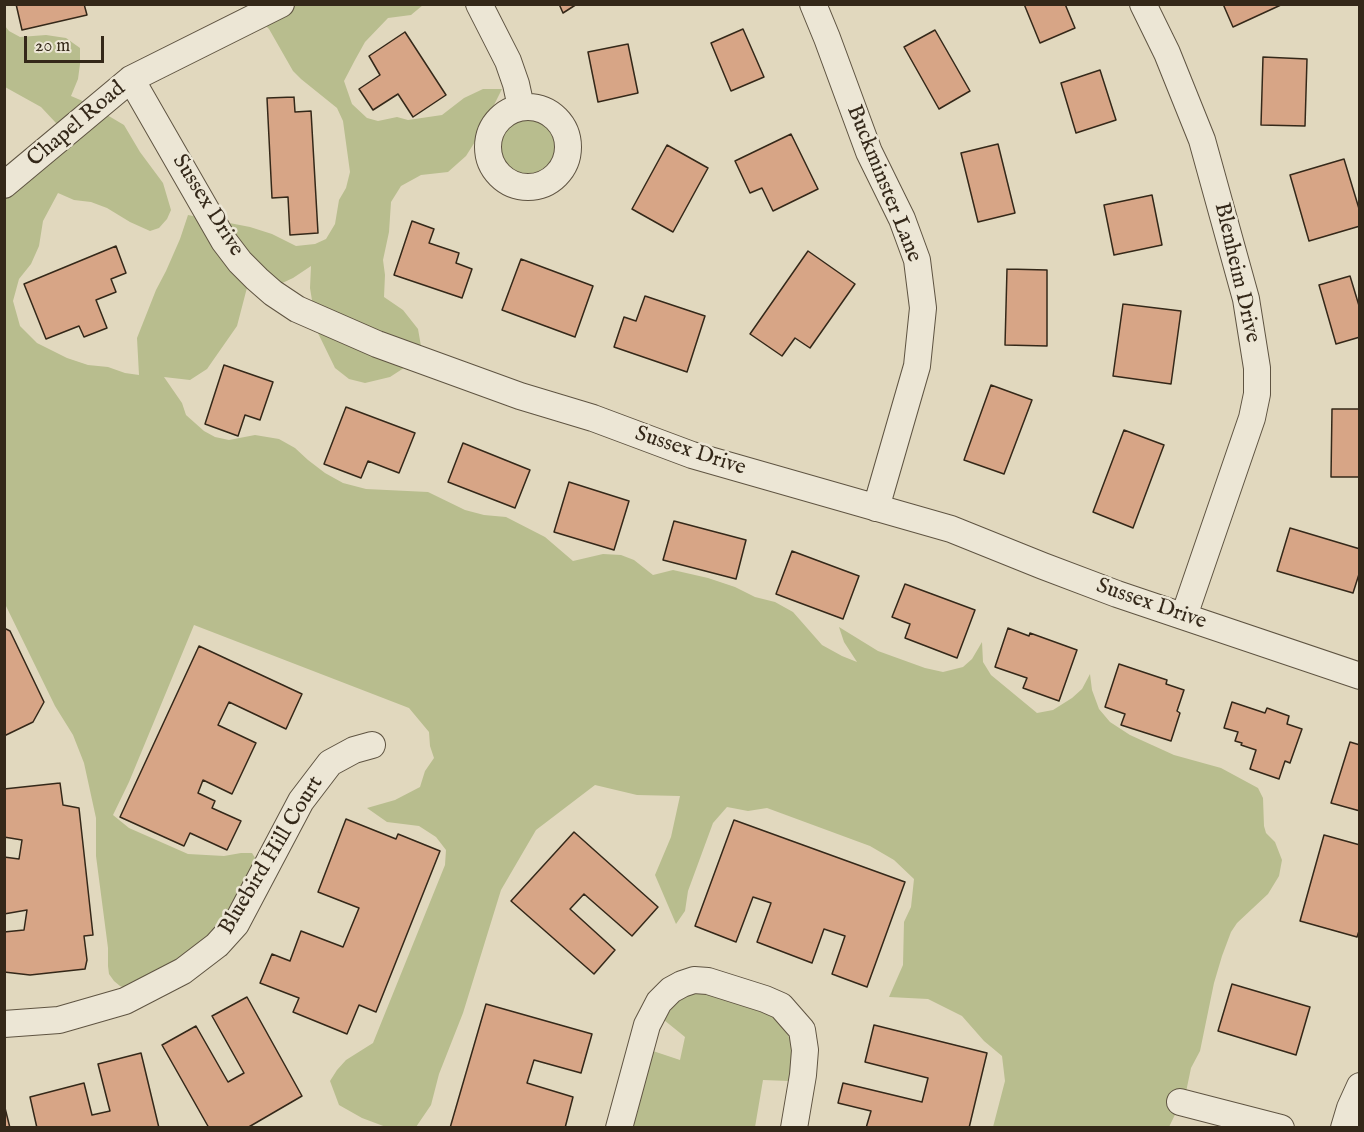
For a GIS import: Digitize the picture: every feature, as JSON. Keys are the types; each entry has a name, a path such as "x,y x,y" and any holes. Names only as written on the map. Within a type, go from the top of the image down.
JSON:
{"street":[{"name":"Chapel Road","path":"4,185 131,79 281,4"},
{"path":"478,4 508,62 521,107"},
{"name":"Buckminster Lane","path":"813,4 869,152 902,219 916,260 923,308 917,366 876,508"},
{"name":"Blenheim Drive","path":"1143,4 1167,53 1202,140 1246,299 1257,368 1257,394 1247,435 1184,616"},
{"name":"Sussex Drive","path":"131,79 224,241 257,279 297,309 377,344 520,396 593,418 692,455 951,529 1117,594 1359,676"},
{"name":"Bluebird Hill Court","path":"4,1024 59,1020 124,1001 192,965 217,945 236,924 301,801 330,763 354,750 372,745"},
{"path":"619,1128 647,1025 659,1002 671,990 694,980 708,981 773,1002 781,1006 802,1030 805,1050 803,1075 794,1128"},
{"path":"1344,1128 1359,1086"},
{"path":"1180,1101 1281,1128"}],"green space":[{"path":"245,5 423,5 411,15 388,18 365,42 344,81 352,104 367,118 378,121 397,117 408,120 442,115 464,98 483,89 502,89 466,156 448,172 421,175 401,186 391,202 389,232 383,260 384,297 403,310 418,329 421,346 410,364 390,377 365,383 349,379 335,368 317,331 310,288 311,266 278,285 249,280 237,326 207,369 190,380 164,377 182,403 186,415 204,431 215,437 229,440 255,435 279,439 295,448 325,473 343,483 366,489 428,492 465,510 506,517 545,537 573,561 603,554 621,555 634,560 653,575 673,570 735,587 755,597 775,602 793,612 822,645 857,662 844,642 839,627 878,651 943,672 963,667 972,659 982,642 983,662 991,675 1037,713 1053,710 1072,698 1082,689 1090,674 1092,690 1099,709 1110,722 1130,735 1174,755 1221,768 1258,788 1263,798 1266,833 1275,842 1282,860 1279,876 1268,894 1237,923 1231,932 1214,983 1200,1051 1191,1068 1186,1092 1169,1127 993,1127 1005,1081 1002,1056 984,1041 962,1016 928,999 889,997 903,965 904,922 911,907 914,879 894,860 870,846 767,808 748,811 727,807 713,823 688,891 685,911 676,924 655,875 671,837 680,796 637,795 595,785 536,830 501,890 463,1013 439,1074 431,1105 416,1127 386,1127 362,1118 339,1105 330,1081 346,1060 373,1043 445,865 446,850 436,837 419,826 387,822 367,808 395,800 420,787 425,771 434,758 429,732 409,708 194,625 113,815 129,828 188,854 224,856 252,853 257,861 236,924 128,989 114,981 109,974 108,966 108,948 96,856 96,818 84,763 73,735 55,706 5,604 5,187 36,175 49,164 57,150 56,123 41,107 5,87 5,26 20,37 46,35 66,38 80,48 78,79 71,96 124,125 163,183 171,210 159,228 150,231 107,208 91,202 74,200 58,193 43,221 39,246 31,264 19,279 13,301 20,326 37,343 67,358 88,365 108,367 139,375 137,338 180,239 188,215 250,227 272,234 296,246 315,244 326,239 335,224 339,200 346,188 350,172 343,121 337,108 293,71 269,29"},
{"path":"520,107 536,107 557,118 568,139 568,155 557,176 536,187 520,187 506,181 494,169 488,155 488,139 494,125 506,113"},
{"path":"696,992 714,994 769,1013 783,1026 791,1041 793,1057 789,1081 763,1080 755,1127 632,1128 653,1051 680,1060 685,1037 664,1020 674,1005"}],"building":[{"path":"16,4 84,4 87,15 22,30"},
{"path":"559,4 577,4 563,13"},
{"path":"1024,4 1065,4 1075,28 1040,43"},
{"path":"1223,4 1283,4 1233,27"},
{"path":"743,29 764,77 731,91 711,43"},
{"path":"935,30 970,91 939,109 904,47"},
{"path":"405,32 446,95 413,117 398,94 373,110 359,89 380,75 369,56"},
{"path":"628,44 638,93 598,102 588,52"},
{"path":"1263,57 1307,59 1305,126 1261,125"},
{"path":"1100,70 1116,120 1076,133 1061,83"},
{"path":"294,97 295,112 311,111 318,233 290,235 288,197 272,198 267,98"},
{"path":"791,134 818,189 773,211 762,188 750,193 735,161"},
{"path":"998,144 1015,213 978,222 961,153"},
{"path":"667,145 708,168 673,232 632,209"},
{"path":"1344,159 1360,212 1360,226 1309,241 1290,175"},
{"path":"1152,195 1162,245 1114,255 1104,205"},
{"path":"412,221 434,229 429,243 459,253 456,263 472,269 462,298 394,275"},
{"path":"116,246 126,273 111,279 116,292 96,300 107,328 84,337 79,326 46,339 24,284"},
{"path":"808,251 855,284 810,348 795,338 782,356 750,334"},
{"path":"521,259 593,286 575,337 502,310"},
{"path":"1007,269 1047,270 1047,346 1005,345"},
{"path":"1350,276 1360,309 1360,337 1336,344 1319,285"},
{"path":"645,296 705,316 687,372 614,347 624,317 636,321"},
{"path":"1123,304 1181,311 1171,384 1113,376"},
{"path":"224,365 273,382 260,420 245,415 238,436 205,424"},
{"path":"991,385 1032,400 1004,474 964,460"},
{"path":"346,407 415,433 399,473 368,461 361,478 324,464"},
{"path":"1332,409 1360,409 1360,477 1331,477"},
{"path":"1124,430 1164,445 1133,528 1093,512"},
{"path":"463,443 530,470 515,508 448,482"},
{"path":"569,482 629,501 614,550 554,532"},
{"path":"674,521 746,540 736,579 663,560"},
{"path":"1290,528 1360,549 1360,571 1353,593 1277,571"},
{"path":"792,551 859,576 843,619 776,594"},
{"path":"905,584 975,610 957,658 905,638 910,624 892,617"},
{"path":"4,628 10,631 44,702 33,722 4,736"},
{"path":"1008,628 1029,636 1030,633 1077,650 1059,701 1023,688 1027,678 995,667"},
{"path":"199,646 302,694 286,729 229,702 218,725 256,743 232,794 203,780 198,793 215,801 212,808 241,821 227,850 190,833 184,846 120,817"},
{"path":"1119,664 1167,680 1166,684 1184,690 1177,711 1180,713 1171,741 1121,725 1125,714 1105,707"},
{"path":"1232,702 1265,713 1267,708 1289,716 1287,724 1302,729 1290,763 1285,761 1279,779 1250,769 1256,750 1235,741 1238,732 1224,728"},
{"path":"1350,742 1360,745 1360,811 1331,803"},
{"path":"60,783 63,805 79,808 93,935 84,936 87,960 85,969 30,975 4,972 4,932 24,930 27,910 4,914 4,857 19,859 22,840 4,837 4,789"},
{"path":"346,819 396,839 398,834 440,851 376,1012 359,1005 347,1034 293,1012 299,998 260,983 272,954 290,961 301,931 343,947 359,908 318,892"},
{"path":"734,820 905,882 867,987 832,974 845,936 824,929 812,963 757,942 771,903 753,897 736,942 695,926"},
{"path":"574,832 658,907 632,936 584,894 570,909 615,950 594,974 511,901"},
{"path":"1324,835 1360,845 1360,928 1357,937 1300,921"},
{"path":"1232,984 1310,1007 1296,1055 1218,1031"},
{"path":"247,997 302,1096 247,1128 209,1128 162,1045 196,1026 228,1082 244,1073 212,1016"},
{"path":"486,1004 592,1034 581,1073 534,1060 527,1083 573,1097 565,1128 450,1128"},
{"path":"874,1025 987,1053 969,1128 866,1128 871,1111 838,1103 843,1083 922,1102 928,1078 865,1062"},
{"path":"141,1053 159,1128 37,1128 30,1097 84,1083 92,1115 110,1111 98,1064"},
{"path":"4,1104 10,1128 4,1128"}]}
